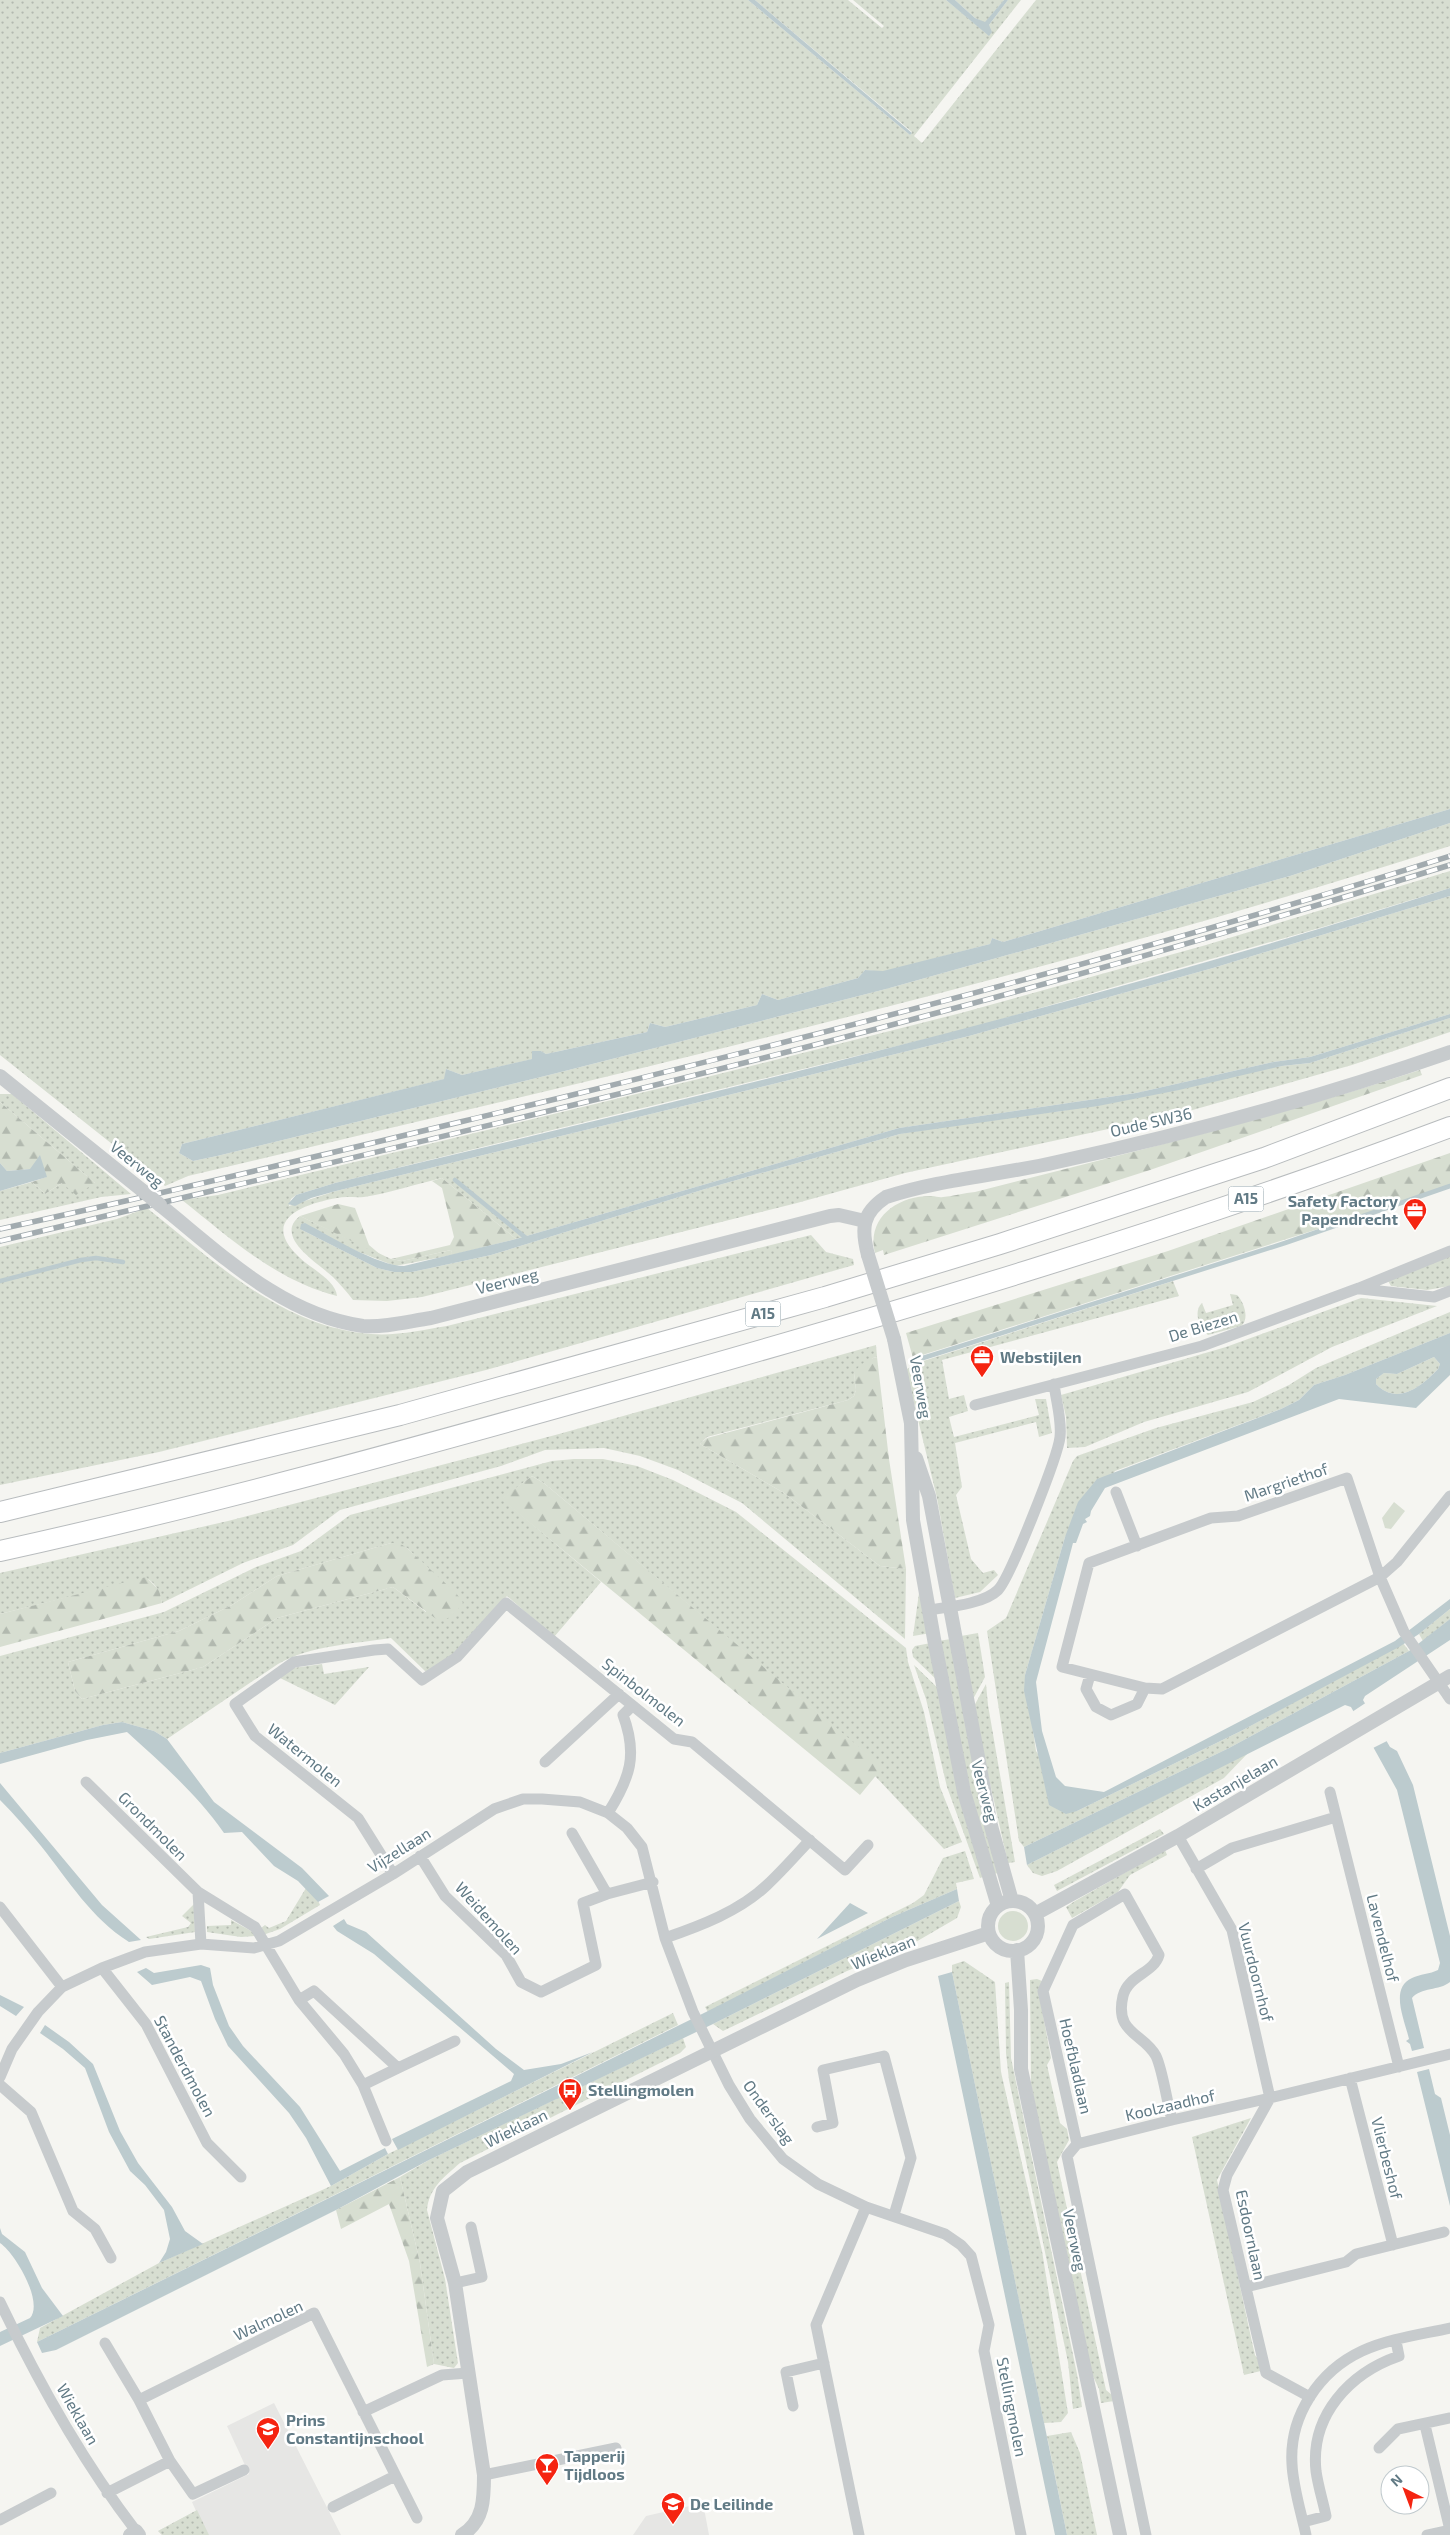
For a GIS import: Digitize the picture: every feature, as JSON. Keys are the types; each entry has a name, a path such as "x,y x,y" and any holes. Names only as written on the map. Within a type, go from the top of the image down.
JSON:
{"highway":[{"name":"A15","path":"0,1512 400,1415 824,1297 1000,1244 1264,1158 1450,1088"},
{"name":"A15","path":"0,1551 412,1448 837,1330 1121,1242 1362,1160 1450,1127"}],"street":[{"name":"Oude SW36","path":"865,1221 874,1204 898,1193 1056,1163 1212,1126 1378,1077 1450,1052"},
{"name":"Veerweg","path":"0,1077 251,1278 281,1298 316,1313 364,1326 431,1318 830,1216 839,1215 865,1221 864,1239 894,1339 907,1396 912,1446 913,1520 964,1792 998,1906"},
{"name":"De Biezen","path":"975,1405 1202,1346 1359,1288 1450,1251"},
{"name":"De Biezen","path":"1359,1288 1434,1297 1450,1291"},
{"path":"929,1610 977,1601 998,1590 1017,1552 1055,1457 1060,1439 1054,1384"},
{"name":"Veerweg","path":"912,1446 929,1496 991,1826 1012,1901"},
{"name":"Margriethof","path":"1448,1689 1428,1666 1404,1632 1380,1577 1347,1478 1238,1516 1211,1518 1089,1563 1062,1667 1145,1688 1162,1689 1380,1577 1397,1562 1450,1496"},
{"path":"1116,1492 1137,1546"},
{"name":"Spinbolmolen","path":"506,1603 674,1739 692,1742 846,1870 868,1845"},
{"name":"Watermolen","path":"392,1874 358,1818 254,1736 235,1704 294,1662 374,1650 388,1649 422,1680 457,1657 506,1603"},
{"path":"1090,1675 1086,1689 1096,1707 1111,1715 1137,1704 1145,1688"},
{"name":"Kastanjelaan","path":"1035,1914 1178,1836 1378,1720 1448,1689"},
{"path":"545,1762 619,1694"},
{"path":"608,1813 624,1787 631,1766 630,1733 624,1715 632,1706"},
{"name":"Grondmolen","path":"86,1782 198,1892 255,1927 267,1945"},
{"name":"Lavendelhof","path":"1330,1792 1398,2067"},
{"name":"Vijzellaan","path":"0,2076 23,2030 62,1987 102,1968 145,1952 201,1944 254,1948 279,1941 392,1874 494,1809 523,1799 580,1802 608,1813 627,1828 642,1847 653,1882 665,1938 693,2012 713,2052"},
{"path":"1196,1869 1232,1848 1336,1817"},
{"path":"572,1833 607,1894"},
{"name":"Vuurdoornhof","path":"1178,1836 1232,1930 1270,2098"},
{"path":"665,1938 693,1928 745,1902 766,1886 810,1840"},
{"name":"Weidemolen","path":"420,1856 445,1896 506,1955 521,1982 541,1992 596,1965 583,1903 607,1894 653,1882"},
{"path":"198,1892 201,1944"},
{"name":"Hoefbladlaan","path":"1077,2144 1043,1991 1073,1924 1125,1894 1159,1954 1157,1962 1127,1984 1122,1997 1122,2014 1126,2026 1156,2056 1172,2120"},
{"path":"1012,1901 1025,1904 1035,1914 1038,1925 1035,1937 1028,1946 1017,1950 1000,1947 989,1933 989,1920 998,1906 1012,1901"},
{"path":"0,1907 62,1987"},
{"name":"Wieklaan","path":"462,2535 472,2527 480,2516 484,2501 484,2475 455,2283 437,2218 443,2191 467,2172 865,1977 906,1960 989,1933"},
{"path":"267,1945 298,2000 344,2054 364,2085 386,2141"},
{"name":"Veerweg","path":"1017,1950 1021,2010 1021,2069 1120,2535"},
{"name":"Standerdmolen","path":"102,1968 146,2024 207,2143 241,2177"},
{"path":"298,2000 314,1991 398,2068"},
{"path":"364,2085 455,2040"},
{"name":"Onderslag","path":"713,2052 750,2118 783,2158 818,2184 866,2207 894,2215"},
{"path":"1270,2098 1450,2054"},
{"path":"817,2127 833,2124 823,2070 884,2056 911,2158 894,2215"},
{"name":"Vlierbeshof","path":"1350,2078 1393,2245"},
{"path":"0,2085 31,2112 73,2211 95,2229 111,2258"},
{"name":"Koolzaadhof","path":"1077,2144 1270,2098"},
{"name":"Esdoornlaan","path":"1270,2098 1227,2175 1223,2190 1266,2373 1310,2397"},
{"path":"1077,2144 1067,2156 1146,2535"},
{"path":"859,2535 816,2325 866,2207"},
{"name":"Stellingmolen","path":"894,2215 946,2234 961,2245 971,2256 989,2325 984,2351 1021,2535"},
{"path":"455,2283 482,2277 471,2227"},
{"path":"1246,2287 1346,2262 1356,2254 1444,2232"},
{"name":"Wieklaan","path":"0,2302 28,2360 93,2473 135,2534"},
{"name":"Walmolen","path":"139,2400 314,2313 417,2518"},
{"path":"1306,2535 1292,2465 1292,2448 1300,2414 1320,2380 1362,2351 1450,2328"},
{"path":"1303,2522 1326,2516 1316,2470 1316,2453 1322,2425 1330,2409 1337,2397 1357,2377 1380,2363 1399,2356 1396,2341"},
{"path":"105,2343 139,2400 170,2461 193,2494 244,2470"},
{"path":"793,2406 786,2372 824,2363"},
{"path":"363,2412 442,2375 468,2373"},
{"path":"1379,2448 1398,2429 1425,2425 1450,2418"},
{"path":"1425,2425 1450,2530 1427,2535"},
{"path":"484,2475 616,2448"},
{"path":"106,2493 170,2461"},
{"path":"333,2507 395,2476"},
{"path":"0,2520 51,2492"}],"shaded area":[{"path":"748,0 755,0 912,133 910,135"},
{"path":"946,0 955,0 975,18 985,22 1004,0 1008,0 989,25 992,32 989,36"},
{"path":"1450,809 1450,823 1290,876 886,989 553,1074 217,1156 193,1161 179,1153 182,1144 444,1079 446,1069 462,1075 532,1059 532,1051 541,1051 546,1054 647,1032 650,1023 665,1027 757,1005 762,994 778,1000 858,978 865,970 883,971 990,944 992,938 1003,942"},
{"path":"1450,888 1450,896 1213,968 969,1036 336,1191 311,1198 295,1206 288,1204 296,1195 335,1183 756,1082 1035,1010 1312,931"},
{"path":"1450,1014 1450,1018 1310,1063 1282,1066 1179,1090 1098,1106 900,1134 705,1189 491,1255 412,1272 394,1272 377,1268 300,1229 301,1224 305,1223 368,1256 393,1265 404,1266 516,1239 899,1128 1136,1093 1273,1062 1310,1057"},
{"path":"40,1155 47,1177 0,1191 0,1163 7,1171 30,1169"},
{"path":"1450,1333 1450,1375 1416,1408 1339,1399 1105,1488 1090,1516 1085,1519 1087,1522 1083,1524 1076,1543 1073,1543 1036,1682 1042,1731 1056,1777 1065,1786 1104,1792 1395,1641 1450,1599 1450,1609 1419,1634 1399,1647 1241,1731 1077,1811 1066,1814 1049,1805 1024,1691 1025,1675 1065,1537 1078,1502 1097,1479 1281,1409 1299,1400 1314,1385 1345,1375","holes":["1434,1357 1440,1364 1438,1369 1424,1382 1408,1392 1392,1393 1376,1384 1376,1379 1384,1373 1397,1374"]},
{"path":"1450,1619 1450,1640 1365,1696 1363,1700 1390,1747 1397,1751 1413,1785 1450,1936 1450,1982 1441,1987 1420,1992 1412,1998 1424,2048 1412,2051 1410,2044 1406,2041 1409,2039 1400,2005 1401,1989 1412,1978 1438,1970 1440,1963 1397,1790 1351,1707 1345,1705 1027,1865 1024,1847 1229,1748 1409,1651"},
{"path":"122,1722 154,1731 167,1739 214,1802 302,1868 329,1896 318,1902 298,1881 274,1866 242,1832 224,1833 191,1792 127,1732 87,1740 0,1764 0,1753 103,1725"},
{"path":"0,1783 102,1905 141,1940 129,1942 103,1922 92,1910 36,1840 0,1800"},
{"path":"957,1889 959,1901 713,2024 429,2160 336,2210 56,2350 42,2353 37,2342 706,2012 892,1917"},
{"path":"850,1903 868,1913 817,1939"},
{"path":"344,1919 347,1924 366,1932 496,2049 524,2070 561,2064 593,2052 398,2150 392,2139 511,2081 514,2074 374,1954 337,1931 333,1926"},
{"path":"201,1965 210,1968 213,1985 229,2026 243,2046 300,2107 340,2171 385,2148 388,2154 331,2186 306,2138 289,2113 228,2046 215,2019 201,1981 190,1977 152,1985 137,1972 146,1968 154,1973"},
{"path":"952,1972 1067,2535 1055,2535 938,1976"},
{"path":"0,1995 24,2007 16,2016 0,2006"},
{"path":"45,2025 69,2042 93,2064 120,2131 138,2163 172,2207 185,2231 203,2244 159,2263 166,2252 170,2239 164,2210 145,2185 130,2171 109,2132 85,2068 40,2033"},
{"path":"1429,2069 1435,2094 1441,2098 1450,2135 1450,2206 1417,2072"},
{"path":"0,2228 2,2234 25,2252 42,2288 63,2316 0,2346 0,2332 30,2318 33,2311 33,2301 31,2290 20,2267 0,2243"},
{"name":"Prins Constantijnschool","path":"274,2403 341,2535 162,2535 158,2531 196,2511 192,2502 249,2474 227,2426"},
{"name":"De Leilinde","path":"703,2503 709,2535 633,2535 646,2516"}],"green space":[{"path":"0,0 748,0 910,135 912,132 755,0 848,0 882,28 884,26 853,0 946,0 989,35 989,25 1008,0 1021,0 914,136 922,143 1036,0 1450,0 1450,809 1003,942 992,938 990,944 883,972 865,970 858,978 778,1000 762,994 757,1005 665,1027 650,1023 647,1032 546,1054 541,1051 532,1051 533,1059 462,1075 446,1069 445,1079 182,1144 179,1153 193,1161 217,1156 553,1074 886,989 1290,876 1450,823 1450,846 1138,940 980,982 664,1063 188,1176 165,1186 0,1055"},
{"path":"955,0 1004,0 985,23 975,18"},
{"path":"1450,871 1450,888 1323,927 967,1029 335,1183 296,1195 291,1199 289,1206 336,1191 969,1036 1213,968 1450,896 1450,1014 1310,1057 1273,1062 1136,1093 899,1128 516,1239 442,1178 374,1195 340,1197 300,1209 291,1215 285,1223 283,1232 287,1243 298,1256 327,1279 337,1296 293,1280 273,1269 236,1243 182,1200 218,1195 715,1075 961,1013 1206,945"},
{"path":"1450,1018 1450,1032 1352,1065 1182,1113 905,1173 797,1203 422,1297 387,1301 353,1300 333,1277 301,1249 295,1241 292,1232 293,1224 300,1216 391,1259 402,1261 451,1250 452,1255 395,1266 300,1229 377,1268 394,1272 412,1272 491,1255 705,1189 900,1134 969,1122 1062,1111 1273,1067 1310,1063"},
{"path":"1420,1070 1422,1075 1150,1170 884,1255 883,1250 875,1253 875,1229 880,1219 897,1204 908,1199 932,1196 942,1197 975,1192 1254,1120"},
{"path":"0,1094 12,1094 131,1194 101,1197 0,1220 0,1191 32,1182 45,1194 62,1183 95,1183 0,1102"},
{"path":"0,1102 95,1183 76,1195 62,1183 45,1194 32,1182 46,1177 30,1169 7,1171 0,1163"},
{"path":"1450,1153 1450,1187 913,1358 906,1333 1168,1251"},
{"path":"442,1178 516,1239 452,1255 451,1250 402,1261 391,1259 450,1245 454,1237 442,1188 432,1181"},
{"path":"338,1204 355,1208 369,1245 382,1256 300,1216"},
{"path":"147,1208 223,1269 278,1305 308,1319 339,1329 371,1334 419,1331 447,1326 811,1235 826,1252 853,1259 854,1265 486,1370 159,1452 0,1485 0,1247 117,1219"},
{"path":"1450,1254 1450,1286 1427,1290 1391,1286 1388,1281"},
{"path":"1173,1281 1179,1296 942,1360 949,1399 964,1395 968,1411 949,1417 954,1437 1039,1415 1035,1399 1046,1399 1052,1433 1039,1437 1036,1422 955,1443 962,1487 956,1495 971,1559 983,1573 994,1570 998,1575 980,1592 955,1598 937,1498 906,1370 914,1364"},
{"path":"1230,1294 1237,1295 1242,1302 1246,1315 1244,1323 1241,1326 1208,1335 1198,1319 1199,1306 1202,1303 1206,1313 1233,1305"},
{"path":"1361,1298 1437,1306 1332,1347 1248,1392 1144,1422 1085,1447 1067,1448 1066,1417 1061,1395 1226,1347"},
{"path":"1450,1312 1450,1333 1345,1375 1314,1385 1299,1400 1281,1409 1115,1471 1065,1537 1025,1675 1036,1751 1077,1811 1241,1731 1403,1643 1409,1651 1229,1748 1024,1847 1019,1841 987,1631 1006,1618 1073,1461 1077,1456 1156,1428 1253,1402 1289,1385 1316,1368"},
{"path":"876,1345 877,1357 854,1373 856,1390 854,1396 848,1400 707,1437 700,1444 784,1493 880,1566 906,1569 905,1639 742,1503 678,1470 640,1456 604,1448 545,1450 501,1466 340,1510 293,1545 243,1563 162,1603 157,1588 146,1578 0,1614 0,1573 228,1521 559,1434"},
{"path":"877,1357 889,1459 906,1569 880,1566 784,1493 700,1444 707,1438 848,1400 854,1396 856,1390 854,1373 858,1367"},
{"path":"1434,1357 1440,1364 1438,1369 1424,1382 1408,1392 1392,1393 1376,1384 1376,1379 1384,1373 1397,1374"},
{"path":"603,1459 637,1466 673,1480 736,1512 906,1648 908,1662 924,1712 940,1787 962,1842 944,1849 875,1776 882,1767 545,1484 532,1476 502,1499 601,1582 554,1637 507,1596 451,1657 426,1672 391,1638 333,1646 304,1653 278,1664 167,1739 154,1731 122,1722 103,1725 0,1753 0,1656 164,1612 256,1567 301,1551 350,1515 552,1461","holes":["391,1543 407,1548 430,1570 426,1612 393,1587 277,1618 203,1667 82,1699 75,1691 68,1662 179,1631 232,1605 277,1576"]},
{"path":"532,1476 545,1484 883,1767 860,1795 501,1499"},
{"path":"1394,1502 1405,1511 1391,1529 1385,1528 1382,1518"},
{"path":"391,1543 399,1543 407,1548 456,1593 463,1603 451,1617 439,1621 393,1587 277,1618 203,1667 82,1699 75,1691 68,1662 179,1631 232,1605 277,1576"},
{"path":"146,1577 159,1590 162,1603 0,1647 0,1614"},
{"path":"919,1593 931,1633 913,1636"},
{"path":"1450,1609 1450,1619 1423,1641 1419,1634"},
{"path":"978,1633 985,1677 972,1701 961,1636"},
{"path":"951,1639 999,1873 993,1874 971,1793 938,1641"},
{"path":"931,1643 939,1682 913,1657 912,1650 915,1646"},
{"path":"322,1664 324,1674 369,1667 335,1705 280,1678 293,1668"},
{"path":"914,1665 941,1691 986,1876 980,1878 947,1787 926,1699"},
{"path":"986,1684 1015,1862 1008,1863 973,1708"},
{"path":"1248,1753 1224,1778 1057,1871 1042,1876 1033,1873 1027,1865"},
{"path":"1160,1829 1164,1834 1057,1891 1054,1885"},
{"path":"1165,1850 1167,1855 1130,1875 1118,1892 1072,1918 1066,1907"},
{"path":"965,1851 974,1879 956,1883 957,1889 892,1917 708,2012 705,2007 913,1903 924,1895 943,1858"},
{"path":"306,1888 317,1898 320,1905 280,1929 263,1935 261,1928 265,1925 269,1928 286,1921"},
{"path":"959,1901 961,1907 957,1918 914,1943 847,1971 723,2031 713,2024"},
{"path":"194,1904 195,1932 149,1939 146,1937 188,1927 191,1923 182,1916"},
{"path":"1013,1911 1023,1916 1028,1926 1023,1936 1013,1941 1003,1936 998,1926 1003,1916"},
{"path":"231,1920 253,1932 255,1936 241,1937 207,1932 207,1926 231,1925"},
{"path":"964,1961 995,1982 1001,2072 1042,2251 1068,2413 1061,2422 1044,2423 952,1972 952,1965"},
{"path":"1037,1979 1042,1981 1039,1993 1051,2058 1047,2065 1060,2123 1067,2129 1069,2140 1057,2162 1106,2390 1112,2395 1114,2401 1101,2403 1099,2389 1091,2372 1031,2085 1030,1980"},
{"path":"1009,1982 1011,2058 1077,2374 1082,2407 1073,2409 1068,2362 1009,2080 1006,2053 1005,1983"},
{"path":"673,2013 678,2025 37,2342 40,2328 159,2263 331,2186 388,2154"},
{"path":"683,2038 686,2047 680,2053 460,2163 434,2189 428,2202 427,2210 445,2279 458,2363 454,2368 434,2364 420,2263 400,2177 429,2160"},
{"path":"1251,2118 1217,2180 1255,2355 1265,2370 1244,2375 1192,2137"},
{"path":"400,2177 420,2263 434,2364 427,2367 409,2261 389,2204 341,2229 336,2210"},
{"path":"1071,2432 1080,2453 1097,2535 1067,2535 1047,2436"},
{"path":"197,2510 209,2535 162,2535 158,2531"}],"pier":[{"path":"1367,1702 1389,1740 1373,1748 1352,1712"}],"waterway":[{"path":"455,1180 526,1238"},
{"path":"923,1358 1285,1243 1450,1186"},
{"path":"0,1281 81,1260 96,1258 123,1262"}],"railway":[{"path":"0,1229 212,1181 564,1097 898,1013 1230,922 1450,856"},
{"path":"0,1241 465,1131 995,998 1255,924 1450,865"}],"place":[{"name":"Safety Factory Papendrecht","path":"1415,1231"},
{"name":"Webstijlen","path":"982,1378"},
{"name":"Stellingmolen","path":"570,2111"},
{"name":"Prins Constantijnschool","path":"268,2450"},
{"name":"Tapperij Tijdloos","path":"547,2486"},
{"name":"De Leilinde","path":"673,2525"}]}
